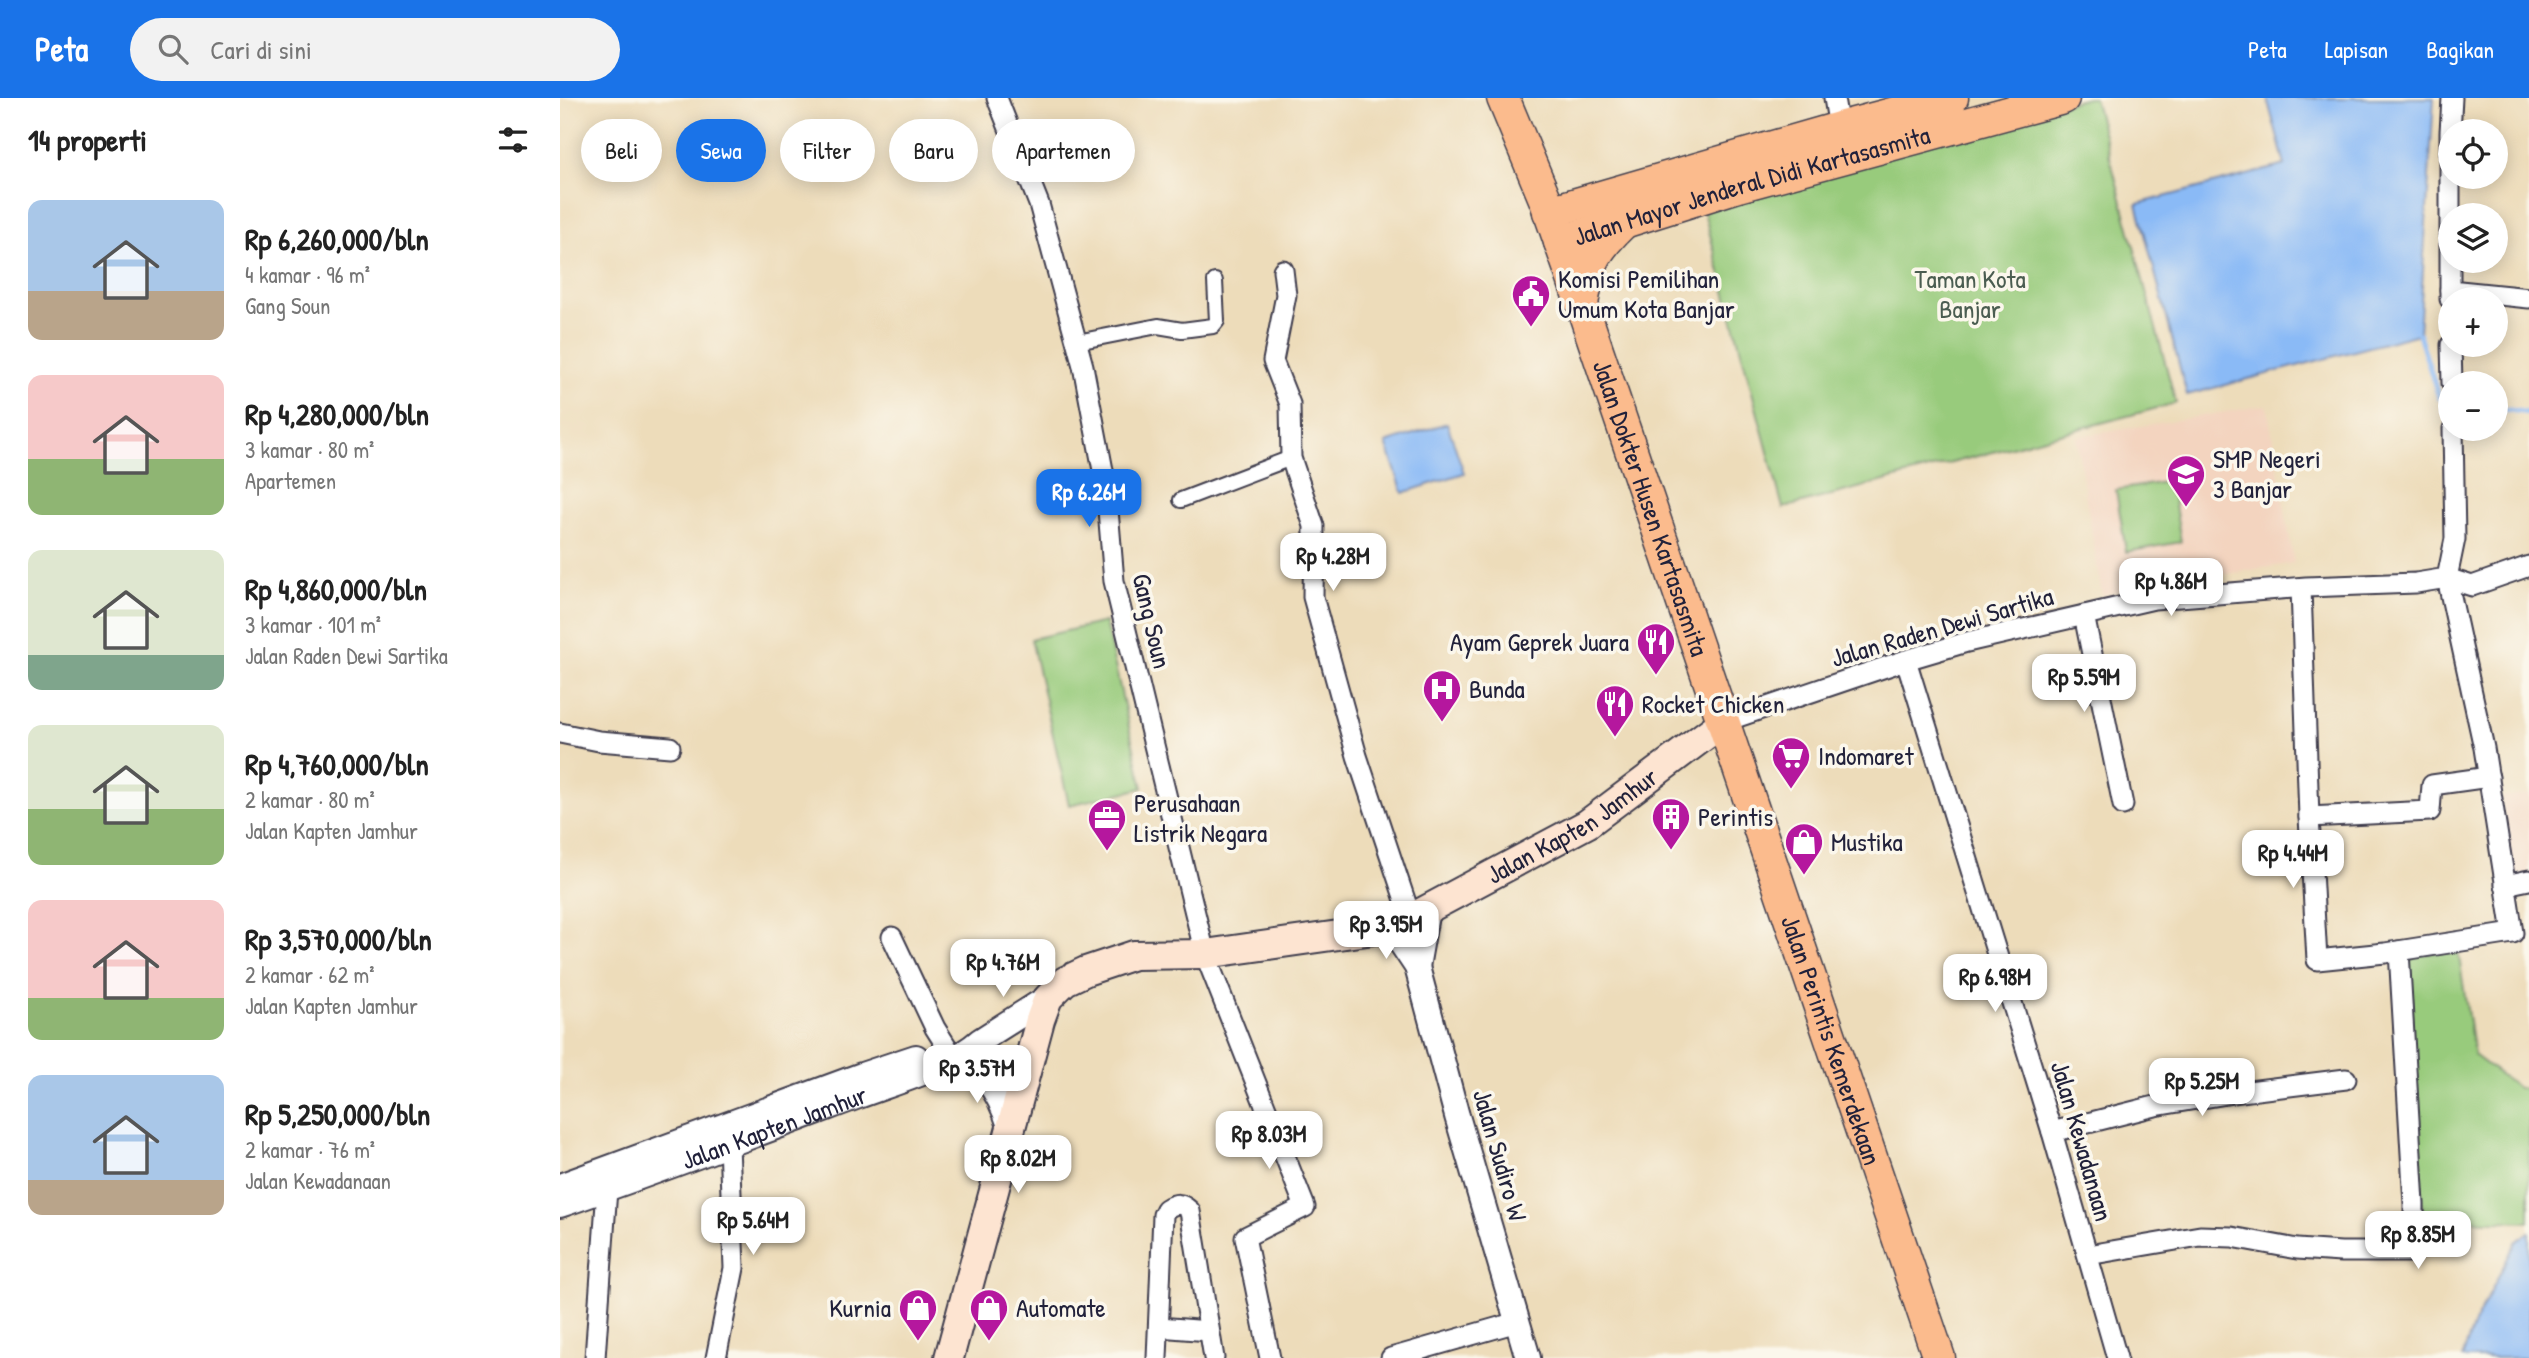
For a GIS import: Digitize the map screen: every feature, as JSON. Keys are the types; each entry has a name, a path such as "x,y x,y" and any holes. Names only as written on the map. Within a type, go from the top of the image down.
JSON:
{"main road":[{"name":"Jalan Dokter Husen Kartasasmita","path":"1503,98 1531,163 1560,242 1723,722"},
{"path":"1549,212 1619,209 1836,113 1952,98"},
{"name":"Jalan Mayor Jenderal Didi Kartasasmita","path":"1560,242 1619,209 1738,186 2031,102 2063,98"},
{"path":"1531,163 1619,209"},
{"path":"1581,306 1592,260 1619,209"},
{"name":"Jalan Kapten Jamhur","path":"1044,1008 1065,981 1134,955 1205,954 1381,929 1419,914 1587,824 1723,722"},
{"name":"Jalan Perintis Kemerdekaan","path":"1723,722 1939,1358"},
{"path":"949,1358 1044,1008"}],"street":[{"name":"Gang Soun","path":"997,98 1039,204 1077,342 1105,486 1114,581 1205,954 1305,1207 1245,1237 1270,1358"},
{"path":"2450,287 2452,98"},
{"path":"1283,270 1286,295 1273,361 1290,404 1291,457 1314,526 1313,597 1357,756 1419,914 1417,967"},
{"path":"1077,342 1158,326 1182,330 1213,326 1217,321 1215,281"},
{"path":"2508,297 2529,298"},
{"path":"2301,587 2317,960 2511,934 2513,932 2489,778 2447,578 2455,539 2453,441"},
{"path":"1181,500 1291,457"},
{"name":"Jalan Raden Dewi Sartika","path":"1723,722 1967,642 2154,599 2301,587 2416,583 2447,578 2472,586 2529,566"},
{"path":"2084,615 2123,805"},
{"name":"Jalan Kewadanaan","path":"1906,660 2052,1132 2117,1358"},
{"path":"560,733 599,741 670,747"},
{"path":"2309,817 2430,811 2432,785 2489,778"},
{"path":"2505,885 2529,880"},
{"path":"1381,929 1401,943 1417,967"},
{"path":"892,937 948,1051 973,1065 987,1078 1003,1103 1010,1126"},
{"path":"2088,1255 2200,1236 2232,1237 2297,1249 2414,1252 2414,1204 2399,951"},
{"name":"Jalan Sudiro W","path":"1417,967 1528,1358"},
{"name":"Jalan Kapten Jamhur","path":"560,1186 862,1075 981,1040 1044,1008"},
{"name":"Jalan Kapten Jamhur","path":"560,1205 729,1145 948,1051"},
{"path":"2052,1132 2155,1106 2346,1079"},
{"path":"716,1358 734,1268 729,1145"},
{"path":"595,1358 607,1189"},
{"path":"1157,1358 1163,1215 1166,1209 1178,1203 1190,1211 1214,1358"},
{"path":"1391,1358 1517,1322"},
{"path":"1158,1327 1209,1332"}],"shaded area":[{"name":"SMP Negeri 3 Banjar","path":"2267,405 2294,563 2102,595 2076,437"},
{"path":"2529,794 2529,873 2512,876 2502,797"}],"green space":[{"name":"Taman Kota Banjar","path":"2094,98 2176,403 1783,508 1701,201"},
{"path":"2171,481 2181,542 2126,552 2116,490"},
{"path":"1105,622 1143,788 1069,805 1031,639"},
{"path":"2458,950 2474,1055 2518,1088 2529,1088 2529,1222 2423,1219 2406,956"}],"water":[{"path":"2267,98 2434,98 2419,334 2187,395 2137,204 2285,165"},
{"path":"1447,423 1464,473 1403,493 1386,443"},
{"path":"2529,1232 2529,1358 2462,1358 2474,1324 2516,1242"}],"waterway":[{"path":"2419,334 2438,395"},
{"path":"2508,410 2529,413"}],"place":[{"name":"Komisi Pemilihan Umum Kota Banjar","path":"1531,328"},
{"name":"SMP Negeri 3 Banjar","path":"2186,508"},
{"name":"Ayam Geprek Juara","path":"1656,676"},
{"name":"Bunda","path":"1442,723"},
{"name":"Rocket Chicken","path":"1615,738"},
{"name":"Indomaret","path":"1791,790"},
{"name":"Perintis","path":"1671,851"},
{"name":"Perusahaan Listrik Negara","path":"1107,852"},
{"name":"Mustika","path":"1804,876"},
{"name":"Kurnia","path":"918,1342"},
{"name":"Automate","path":"989,1342"}]}
